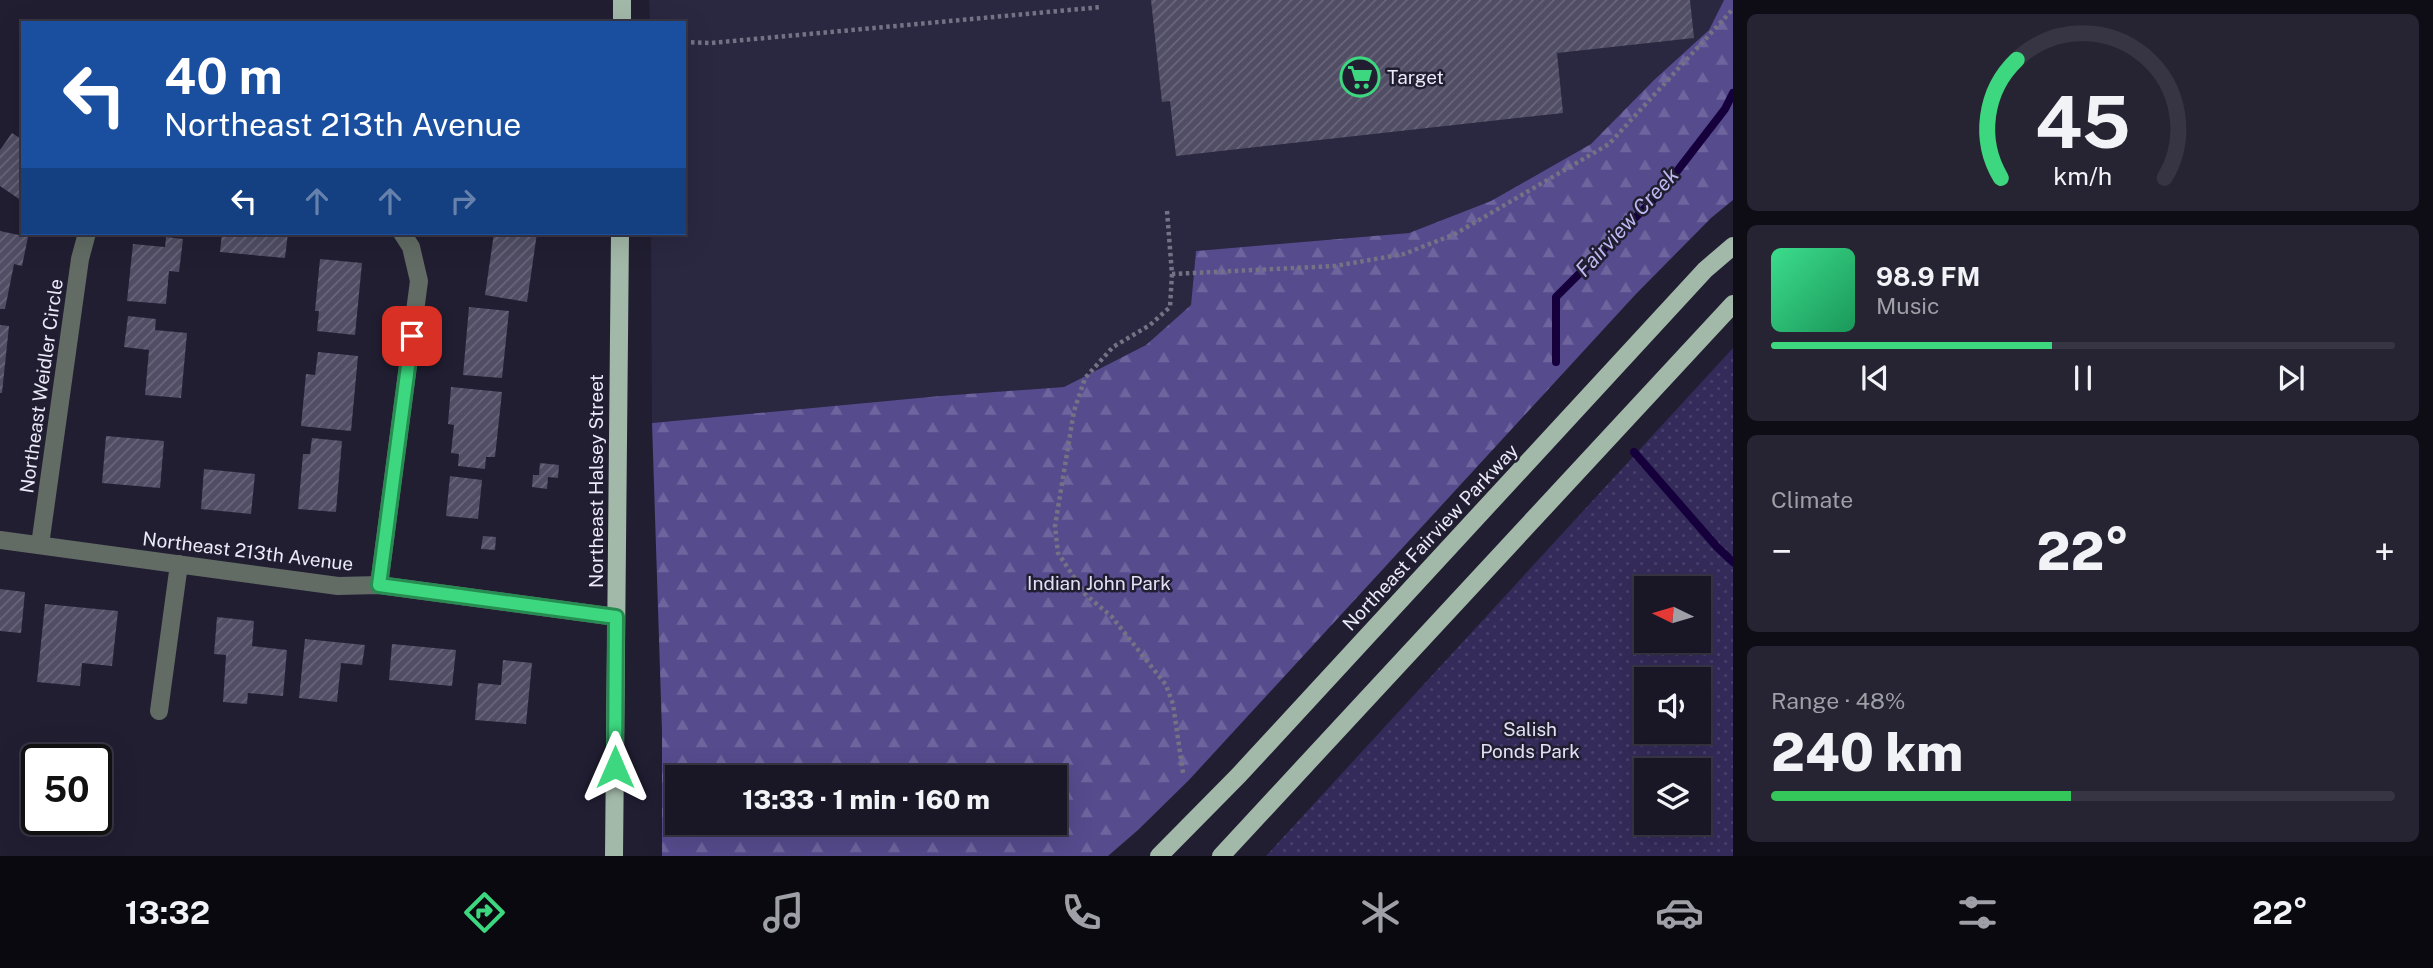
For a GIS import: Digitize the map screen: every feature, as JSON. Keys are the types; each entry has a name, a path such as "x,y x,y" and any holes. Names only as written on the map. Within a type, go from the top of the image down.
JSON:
{"main road":[{"path":"622,0 622,21"},
{"name":"Northeast Halsey Street","path":"614,856 620,235"},
{"name":"Northeast Fairview Parkway","path":"1159,856 1239,775 1705,270 1733,246"},
{"path":"1221,856 1733,303"}],"street":[{"name":"Northeast Weidler Circle","path":"40,545 80,259 86,235"},
{"path":"379,585 419,281 411,247 403,235"},
{"name":"Northeast 213th Avenue","path":"0,540 338,586 379,585 616,617"},
{"path":"159,711 179,564"}],"path":[{"path":"686,42 711,43 1102,7"},
{"path":"1172,274 1335,266 1404,254 1455,234 1609,144 1733,9"},
{"path":"1167,211 1172,274 1170,307 1150,325 1113,347 1085,378 1074,411 1055,526 1058,553 1085,594 1112,617 1166,685 1173,704 1182,773"}],"shaded area":[{"path":"649,0 1724,0 1709,30 1654,80 1591,144 1491,201 1409,233 1196,251 1191,305 1146,345 1064,387 652,423 651,235 686,235 686,21 650,21"}],"green space":[{"name":"Indian John Park","path":"1724,0 1733,0 1733,200 1711,218 1635,295 1189,780 1108,856 662,856 662,732 652,423 1064,387 1146,345 1191,305 1196,251 1409,233 1491,201 1591,144 1654,80 1709,30"},
{"name":"Salish Ponds Park","path":"1733,348 1733,856 1266,856"}],"building":[{"name":"Target","path":"1151,0 1690,0 1694,38 1557,53 1563,113 1176,156 1170,101 1162,102"},
{"path":"12,133 21,139 19,199 0,186 0,150"},
{"path":"0,231 28,237 22,266 14,264 5,309 0,309"},
{"path":"222,235 288,235 285,258 220,252"},
{"path":"494,235 537,235 527,302 485,295"},
{"path":"166,237 183,239 179,272 169,271 166,304 127,301 133,244 165,247"},
{"path":"320,259 362,263 355,335 317,331 319,311 315,311"},
{"path":"469,307 509,311 502,378 463,375"},
{"path":"128,316 156,319 155,330 187,333 181,398 145,395 149,350 124,347"},
{"path":"0,325 9,326 2,393 0,393"},
{"path":"318,352 358,356 351,431 301,426 306,374 315,375"},
{"path":"451,387 502,392 495,457 486,457 485,469 458,466 459,454 451,453 454,425 448,424"},
{"path":"106,436 164,441 160,488 102,483"},
{"path":"312,438 342,441 336,512 298,509 303,454 310,454"},
{"path":"540,463 559,465 558,478 548,477 547,489 532,487 533,475 539,475"},
{"path":"204,469 255,474 251,514 201,509"},
{"path":"450,476 482,480 478,519 446,516"},
{"path":"483,536 496,537 495,550 481,549"},
{"path":"0,589 25,592 21,633 0,631"},
{"path":"45,604 118,611 112,666 82,663 80,686 37,682"},
{"path":"217,617 254,621 252,646 287,650 283,696 248,693 247,704 223,702 226,655 214,654"},
{"path":"305,639 365,645 362,665 341,663 337,702 299,698"},
{"path":"392,644 456,650 452,686 389,680"},
{"path":"503,660 532,663 526,724 475,720 478,683 501,685"}],"waterway":[{"name":"Fairview Creek","path":"1556,362 1556,297 1661,192 1725,109 1733,93"},
{"name":"Fairview Creek","path":"1634,452 1733,562"}],"place":[{"name":"Target","path":"1360,77"}],"route":[{"path":"412,336 379,585 616,617 615,767"}]}
